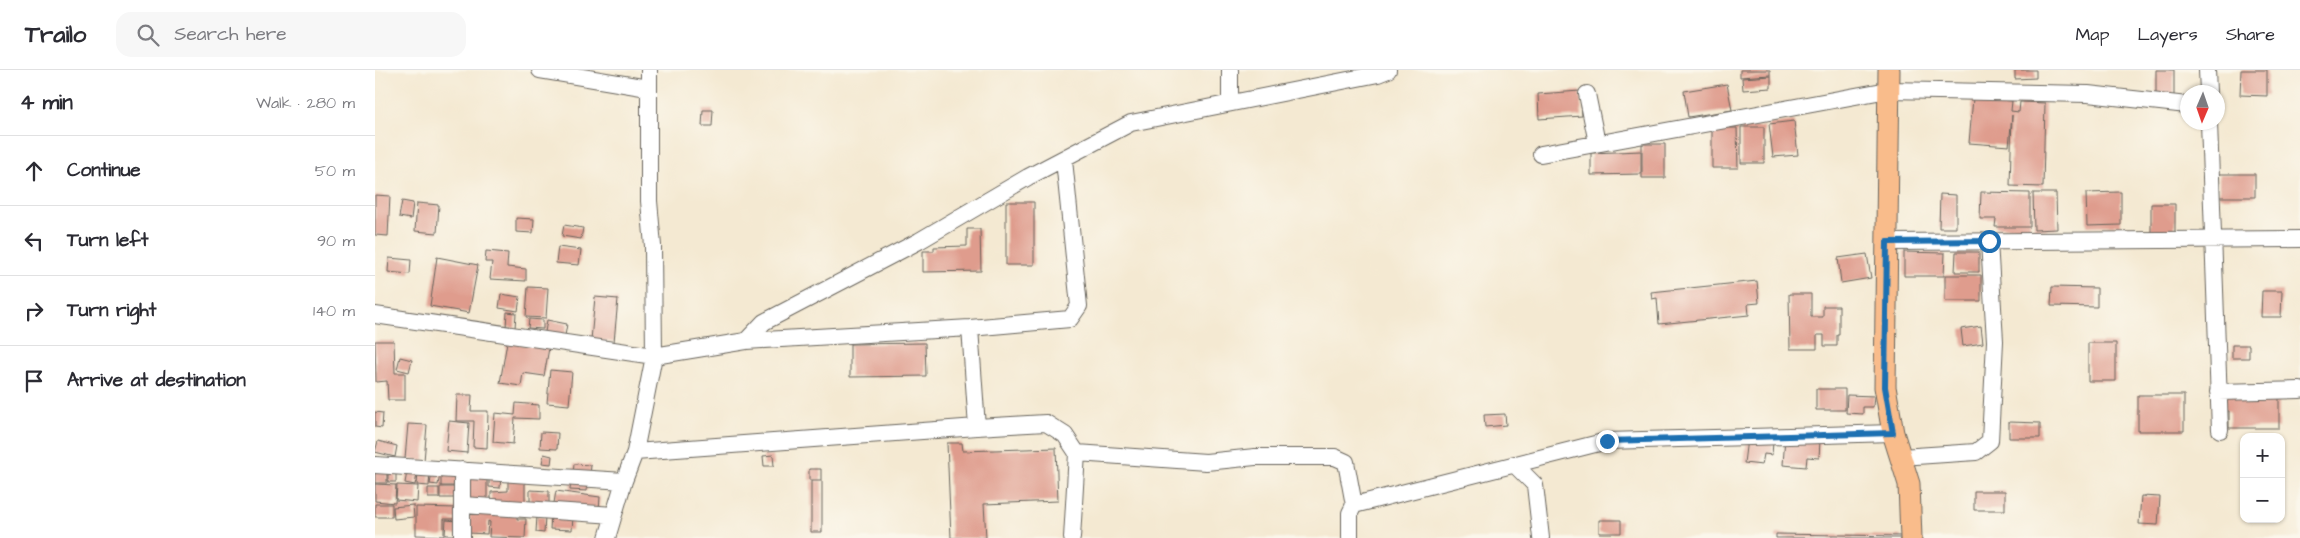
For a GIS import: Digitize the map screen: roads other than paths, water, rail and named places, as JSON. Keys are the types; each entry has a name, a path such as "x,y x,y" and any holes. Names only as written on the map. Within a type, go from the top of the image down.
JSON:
{"main road":[{"path":"1888,80 1885,387 1893,433 1909,484 1911,538"}],"street":[{"path":"540,70 579,73 648,88"},
{"path":"607,538 635,452 654,356 653,246 649,201 649,70"},
{"path":"1230,70 1230,102"},
{"path":"746,340 764,322 919,241 1028,177 1064,160 1131,123 1378,74 1388,70"},
{"path":"2207,70 2208,85"},
{"path":"1541,154 1888,80 2089,94 2180,104"},
{"path":"1587,94 1597,143"},
{"path":"2209,130 2220,430"},
{"path":"375,315 654,356 746,340 970,328 1070,319 1079,306 1064,160"},
{"path":"1887,242 2300,240"},
{"path":"1901,457 1976,452 1990,441 1995,342 1989,241"},
{"path":"970,328 977,427"},
{"path":"2218,392 2300,390"},
{"path":"635,452 1046,423 1065,435 1077,453 1072,538"},
{"path":"1354,505 1607,441 1893,433"},
{"path":"1077,453 1206,462 1255,457 1335,457 1346,462 1354,505 1350,513 1350,538"},
{"path":"1514,464 1535,485 1541,538"},
{"path":"375,465 624,481"},
{"path":"462,538 463,470"},
{"path":"463,504 615,515"}]}
